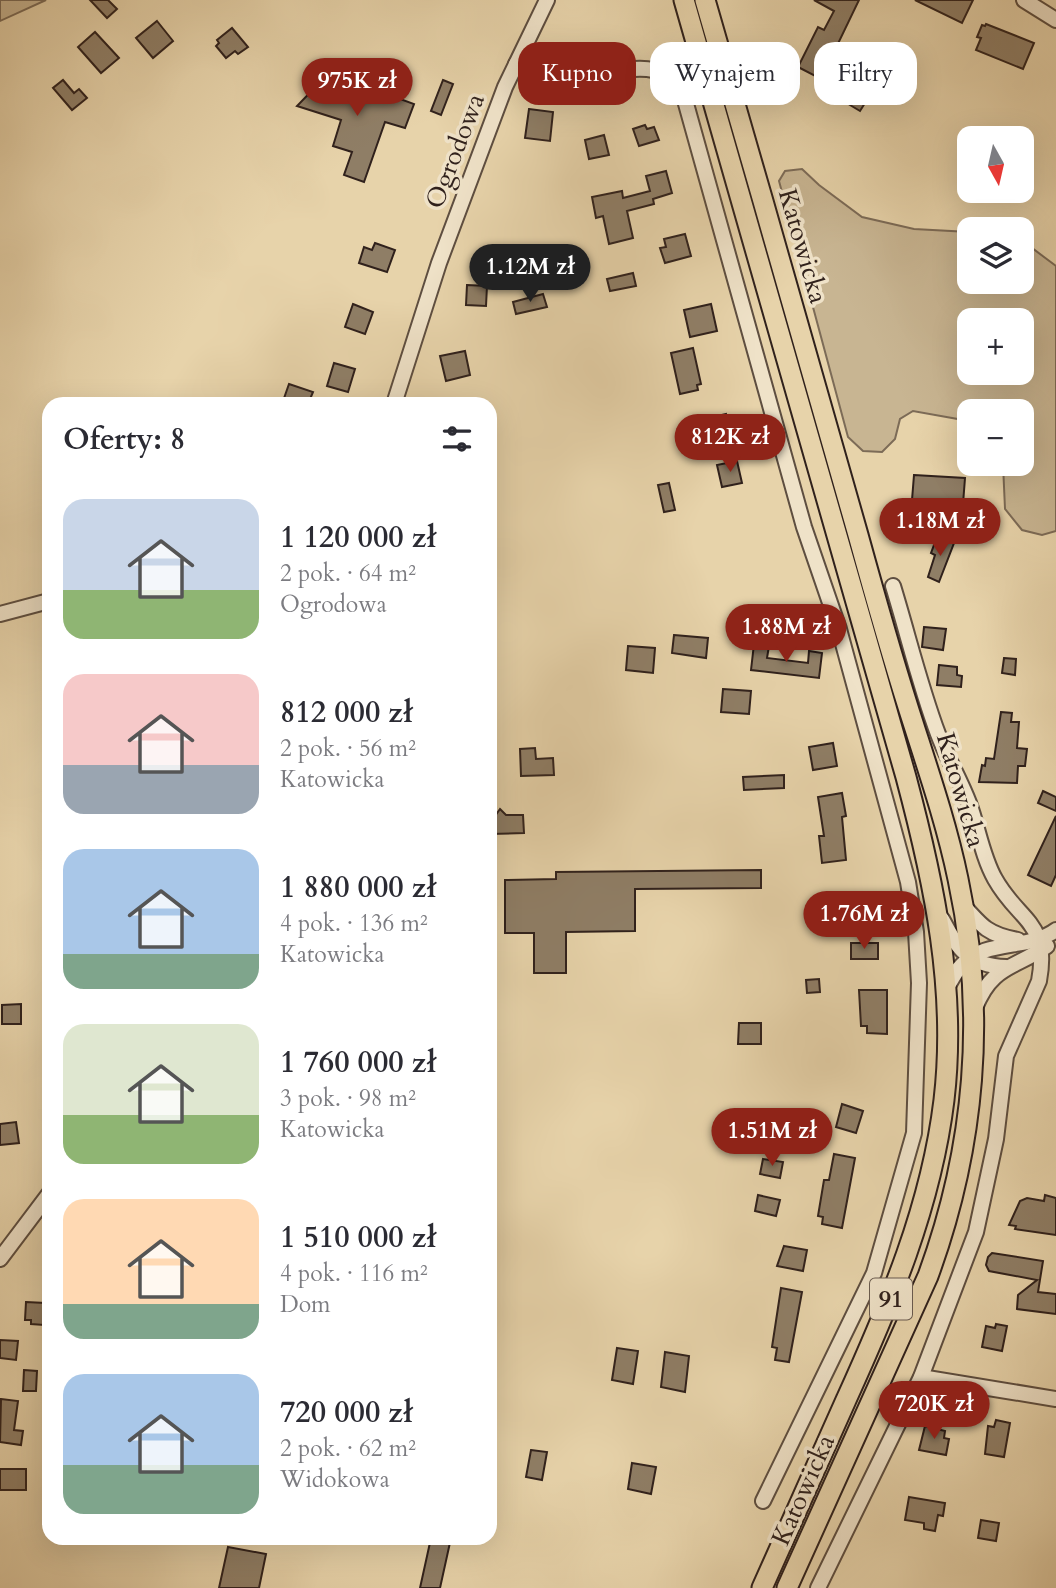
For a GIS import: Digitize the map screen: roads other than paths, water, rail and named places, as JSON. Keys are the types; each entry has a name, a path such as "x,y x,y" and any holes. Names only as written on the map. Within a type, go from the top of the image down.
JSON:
{"main road":[{"name":"Katowicka","path":"684,0 906,777 938,912 946,989 944,1099 921,1212 882,1321 762,1588"},
{"name":"Katowicka","path":"705,0 865,559 941,813 963,905 973,1013 972,1091 962,1160 943,1235 917,1301 787,1588"}],"street":[{"name":"Ogrodowa","path":"396,397 439,264 505,88 547,0"},
{"path":"1024,0 1056,20"},
{"path":"516,64 544,76 562,79 638,68 653,69 667,74 683,93 804,527 839,629 908,882 916,932 919,983 914,1133 874,1273 763,1501"},
{"path":"818,1588 921,1377 976,1232 996,1139 1006,1056 1039,981 1033,927 995,880 989,867 968,802 939,737 893,586"},
{"path":"0,614 42,603"},
{"path":"963,905 990,933 1035,944"},
{"path":"938,912 957,947 970,958 985,965 1006,967"},
{"path":"973,1013 989,982 1056,930"},
{"path":"946,989 961,966 987,949 1035,944 1056,938"},
{"path":"0,1259 42,1203"},
{"path":"921,1377 1056,1399"}]}
